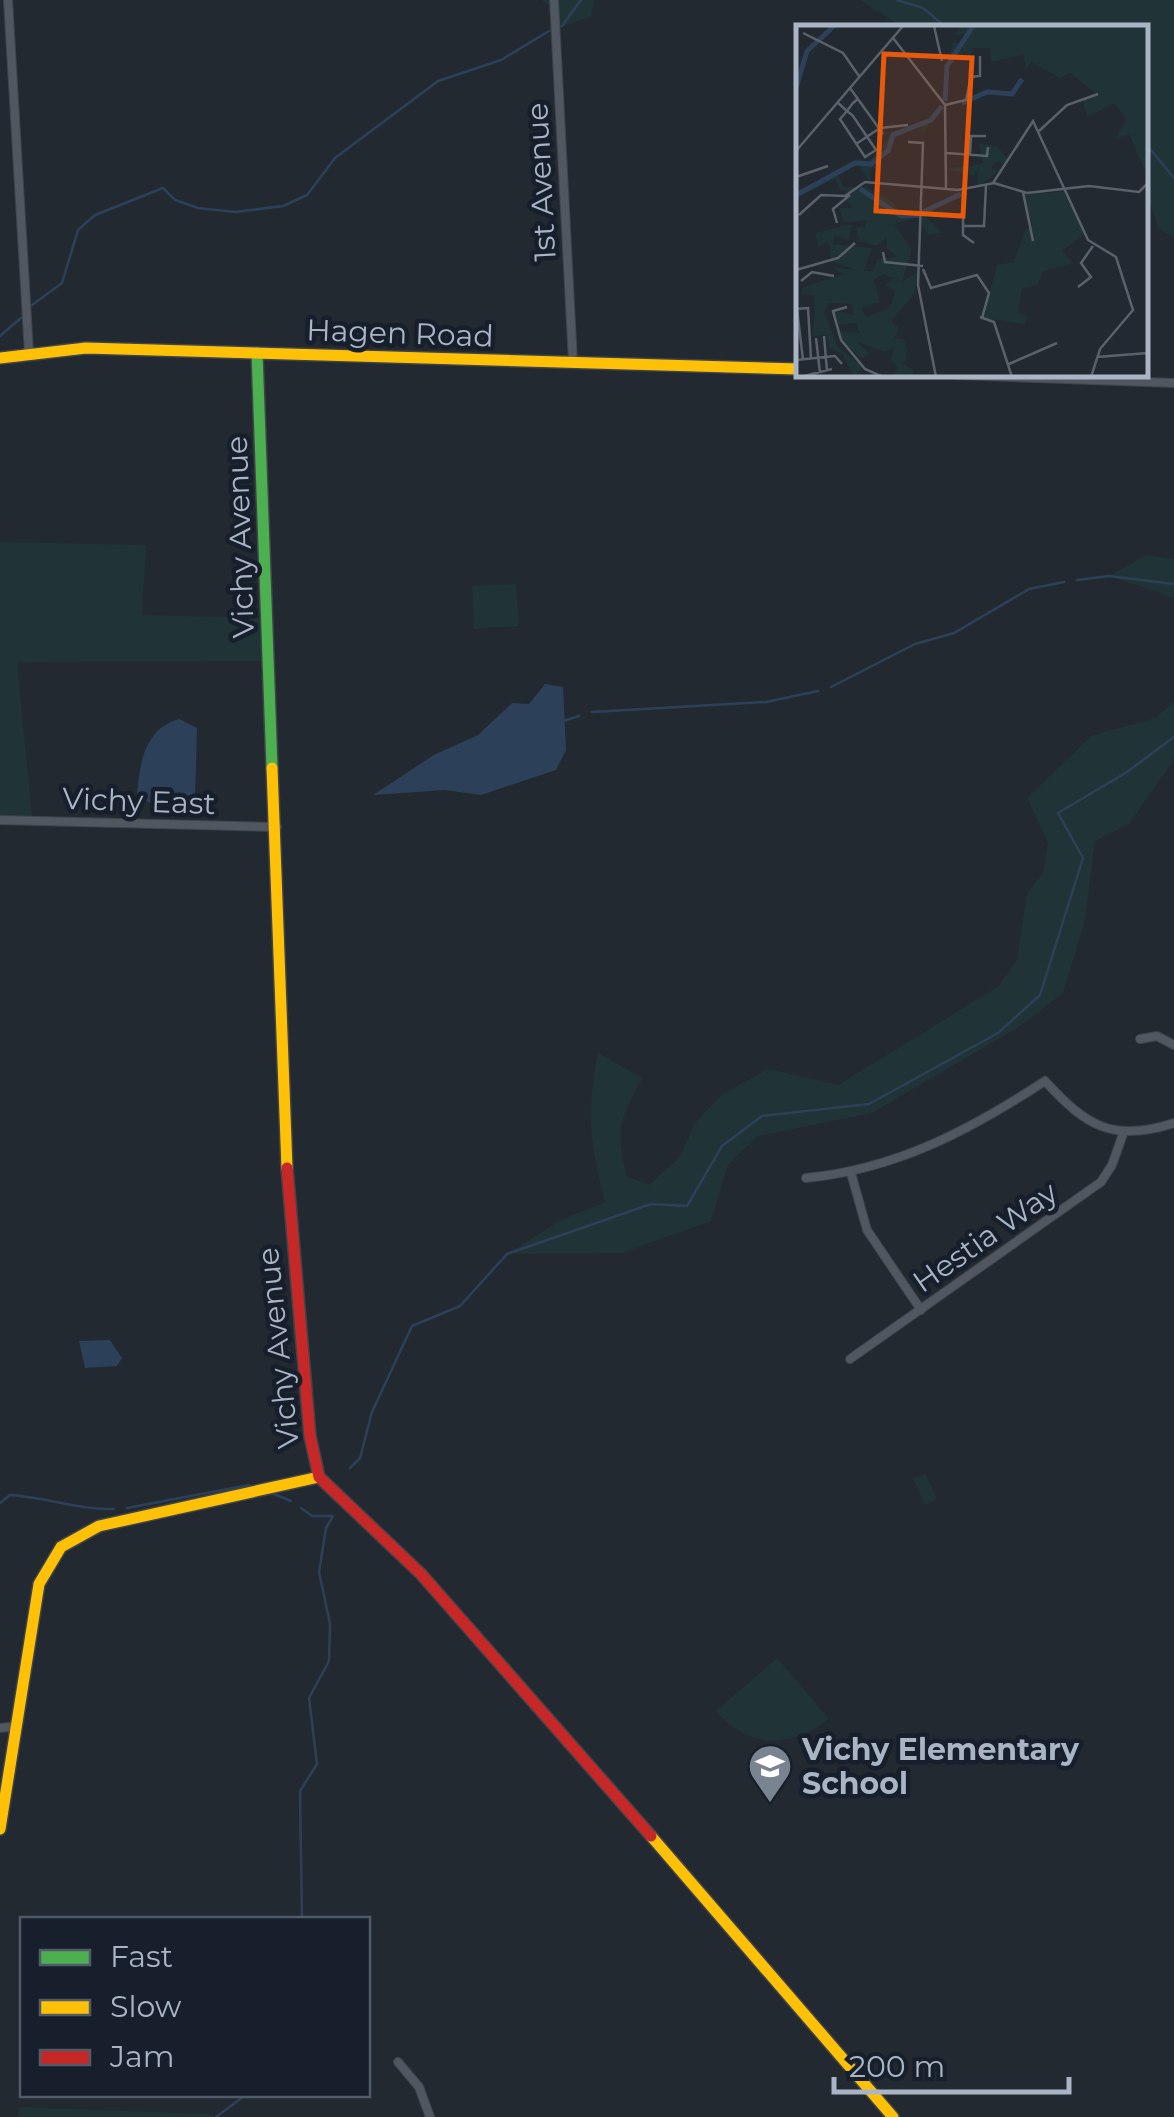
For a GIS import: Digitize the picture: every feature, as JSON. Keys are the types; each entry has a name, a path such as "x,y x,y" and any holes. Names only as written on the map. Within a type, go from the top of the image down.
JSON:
{"street":[{"path":"8,0 29,352"},
{"name":"1st Avenue","path":"554,0 573,362"},
{"name":"Hagen Road","path":"0,358 86,348 796,370"},
{"name":"Vichy Avenue","path":"257,354 288,1205 310,1436 319,1477 420,1574 524,1689 893,2117"},
{"path":"1051,378 1174,382"},
{"name":"Vichy East","path":"0,820 276,827"},
{"path":"1140,1039 1157,1036 1174,1046"},
{"path":"806,1178 850,1172 949,1139 1046,1081 1071,1108 1122,1134 1174,1124"},
{"name":"Hestia Way","path":"850,1359 1100,1182 1112,1166 1122,1134"},
{"path":"850,1172 867,1230 920,1310"},
{"path":"0,1830 39,1584 60,1544 99,1526 319,1477"},
{"path":"0,1728 18,1726"},
{"path":"398,2062 419,2087 430,2117"}],"green space":[{"path":"541,0 594,0 591,17 562,26 554,8"},
{"path":"860,0 1174,0 1174,238 1159,229 1149,200 1149,25 899,25"},
{"path":"0,542 146,545 142,615 266,618 264,661 17,662 32,816 0,817"},
{"path":"1147,555 1174,559 1174,598 1109,576"},
{"path":"516,584 519,626 474,629 472,586"},
{"path":"1174,702 1174,759 1129,824 1095,841 1085,920 1063,993 1019,1027 872,1113 758,1136 728,1165 711,1221 622,1253 507,1254 561,1220 605,1202 591,1128 598,1053 643,1078 624,1115 620,1136 627,1176 649,1185 680,1157 695,1123 722,1094 768,1069 838,1085 999,986 1017,960 1027,893 1043,873 1048,843 1027,798 1091,736 1155,718"},
{"path":"925,1473 937,1499 925,1505 913,1479"},
{"path":"777,1658 829,1719 785,1739 770,1740 742,1733 716,1711"},
{"path":"19,2107 208,2114 216,2117 18,2117"}],"water":[{"path":"545,684 563,687 566,750 556,770 481,795 445,790 373,795 434,755 478,735 512,703 529,704"},
{"path":"179,719 197,728 195,799 192,805 156,805 137,794 142,759 158,731"},
{"path":"110,1340 122,1358 117,1366 85,1368 79,1341"}],"waterway":[{"path":"562,26 581,0"},
{"path":"897,0 923,8 943,25"},
{"path":"32,305 62,283 78,230 95,215 163,188 175,200 198,208 235,212 283,206 307,195 335,158 438,81 501,60 549,31"},
{"path":"1149,148 1174,178"},
{"path":"0,336 21,318"},
{"path":"1077,580 1109,576 1174,584"},
{"path":"831,687 915,644 954,633 1029,589 1064,582"},
{"path":"592,712 766,702 818,691"},
{"path":"563,721 579,716"},
{"path":"350,1468 360,1458 372,1412 412,1326 460,1306 507,1254 651,1204 687,1206 722,1146 762,1116 869,1104 998,1033 1040,995 1083,858 1058,813 1127,772 1174,737"},
{"path":"127,1508 249,1485"},
{"path":"269,1492 291,1501"},
{"path":"0,1503 10,1495 114,1509"},
{"path":"301,1508 312,1516 333,1516 326,1528 319,1572 330,1624 329,1661 309,1698 317,1764 300,1791 302,1917"},
{"path":"216,2117 243,2097"}],"traffic: fast":[{"path":"257,353 272,768"}],"traffic: slow":[{"path":"0,358 86,348 796,369"},
{"path":"272,768 287,1168"},
{"path":"0,1829 39,1584 61,1547 99,1526 319,1477"},
{"path":"651,1836 893,2117"}],"traffic: jam":[{"path":"287,1168 310,1436 319,1477 421,1574 651,1836"}],"place":[{"name":"Vichy Elementary School","path":"770,1804"}]}
